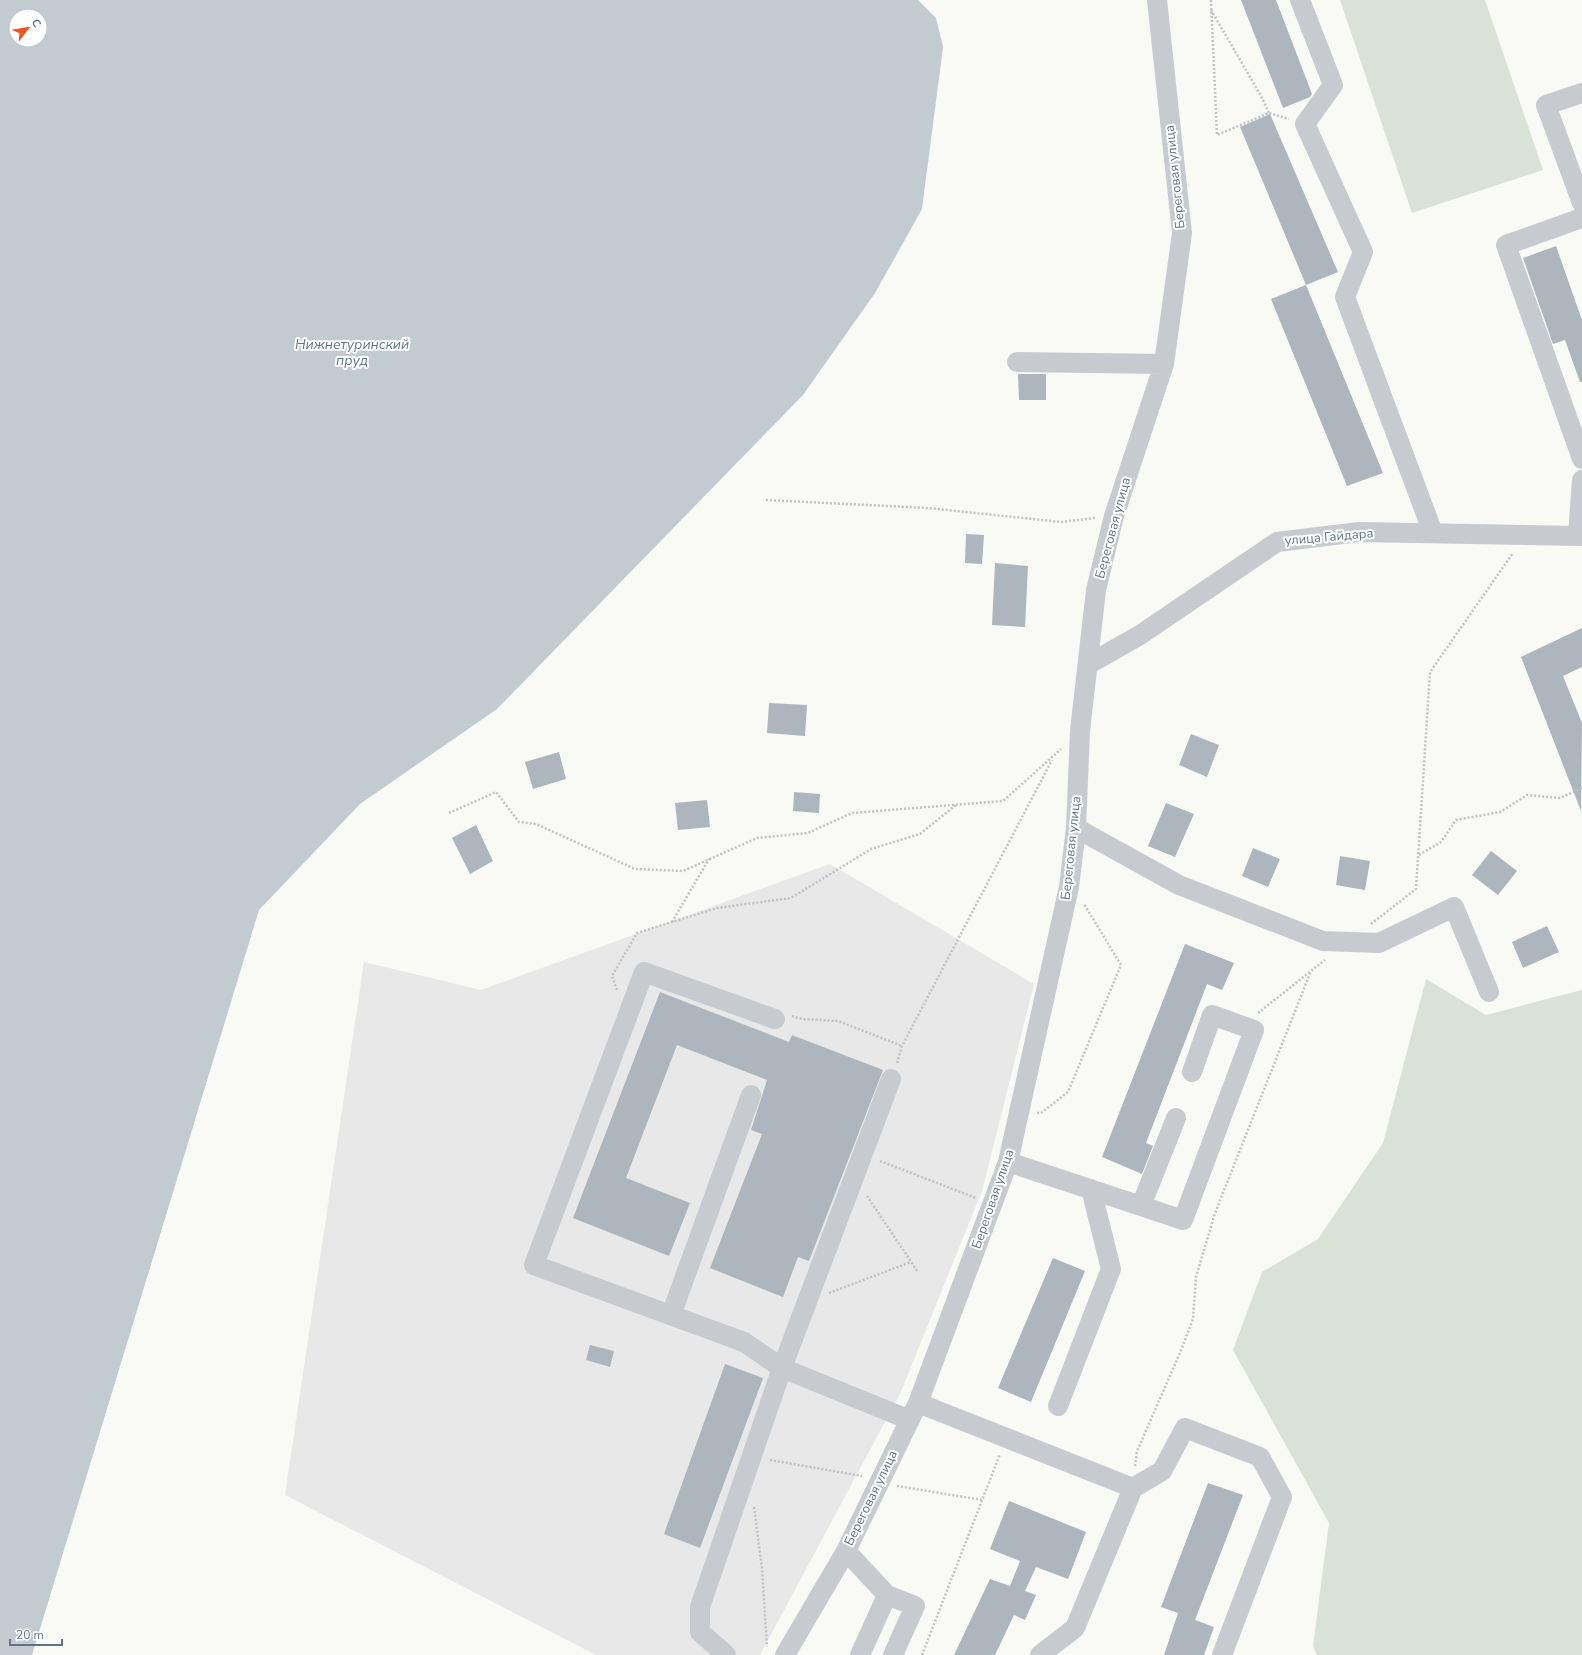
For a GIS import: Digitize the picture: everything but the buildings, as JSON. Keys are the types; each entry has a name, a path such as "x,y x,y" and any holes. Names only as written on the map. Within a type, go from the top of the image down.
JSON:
{"street":[{"name":"Береговая улица","path":"786,1655 846,1551 914,1412 1008,1162 1070,881 1076,828 1080,731 1096,590 1114,516 1164,364 1182,233 1156,0"},
{"path":"1300,0 1333,85 1305,124 1363,252 1345,297 1434,533"},
{"path":"1582,93 1546,105 1582,203"},
{"path":"1582,218 1506,245 1582,459"},
{"path":"1017,362 1164,364"},
{"path":"1580,536 1582,480"},
{"name":"улица Гайдара","path":"1088,664 1140,635 1277,542 1359,532 1580,536"},
{"path":"1076,828 1180,885 1323,941 1379,943 1454,908 1489,992"},
{"path":"775,1019 644,972 534,1265 744,1342 782,1368 914,1412 1006,1438 1133,1488"},
{"path":"1008,1162 1183,1220 1254,1030 1212,1014 1192,1072"},
{"path":"726,1655 700,1632 700,1607 782,1368 891,1079"},
{"path":"671,1315 751,1095"},
{"path":"1141,1206 1176,1118"},
{"path":"1058,1406 1111,1269 1091,1189"},
{"path":"1040,1655 1075,1628 1133,1488 1162,1471 1185,1428 1260,1457 1282,1497 1222,1655"},
{"path":"846,1551 887,1595 915,1606 893,1655"},
{"path":"860,1655 887,1595"}],"path":[{"path":"1211,0 1217,134 1269,113 1305,124"},
{"path":"1211,10 1261,96 1269,113"},
{"path":"766,500 928,508 1061,522 1114,516"},
{"path":"1242,1026 1416,889 1430,672 1518,547"},
{"path":"449,813 496,792 519,822 536,824 635,869 682,870 757,838 808,833 852,813 1003,801 1053,758 1080,731"},
{"path":"891,1079 902,1046 1053,758"},
{"path":"1418,855 1441,842 1456,820 1500,812 1527,795 1560,798 1582,788"},
{"path":"627,1018 612,976 637,933 717,908 791,898 872,849 920,834 956,804"},
{"path":"672,922 710,859"},
{"path":"1018,1116 1041,1113 1068,1092 1121,966 1070,881"},
{"path":"1133,1488 1137,1451 1180,1354 1193,1319 1196,1277 1215,1213 1311,971"},
{"path":"775,1019 785,1014 802,1019 838,1021 902,1046"},
{"path":"854,1177 918,1272"},
{"path":"807,1302 911,1262"},
{"path":"922,1655 1006,1438"},
{"path":"754,1502 762,1569 768,1655"}],"shaded area":[{"path":"1340,0 1485,0 1543,170 1412,213"},
{"path":"830,864 1034,984 982,1191 900,1394 760,1655 596,1655 285,1495 364,962 481,990"},
{"path":"1426,979 1486,1015 1582,990 1582,1655 1317,1655 1313,1646 1329,1523 1233,1350 1262,1272 1318,1239 1383,1143"}],"water":[{"name":"Нижнетуринский пруд","path":"0,0 918,0 936,18 943,47 922,209 875,293 803,395 497,709 360,804 259,910 32,1655 0,1655"}]}
